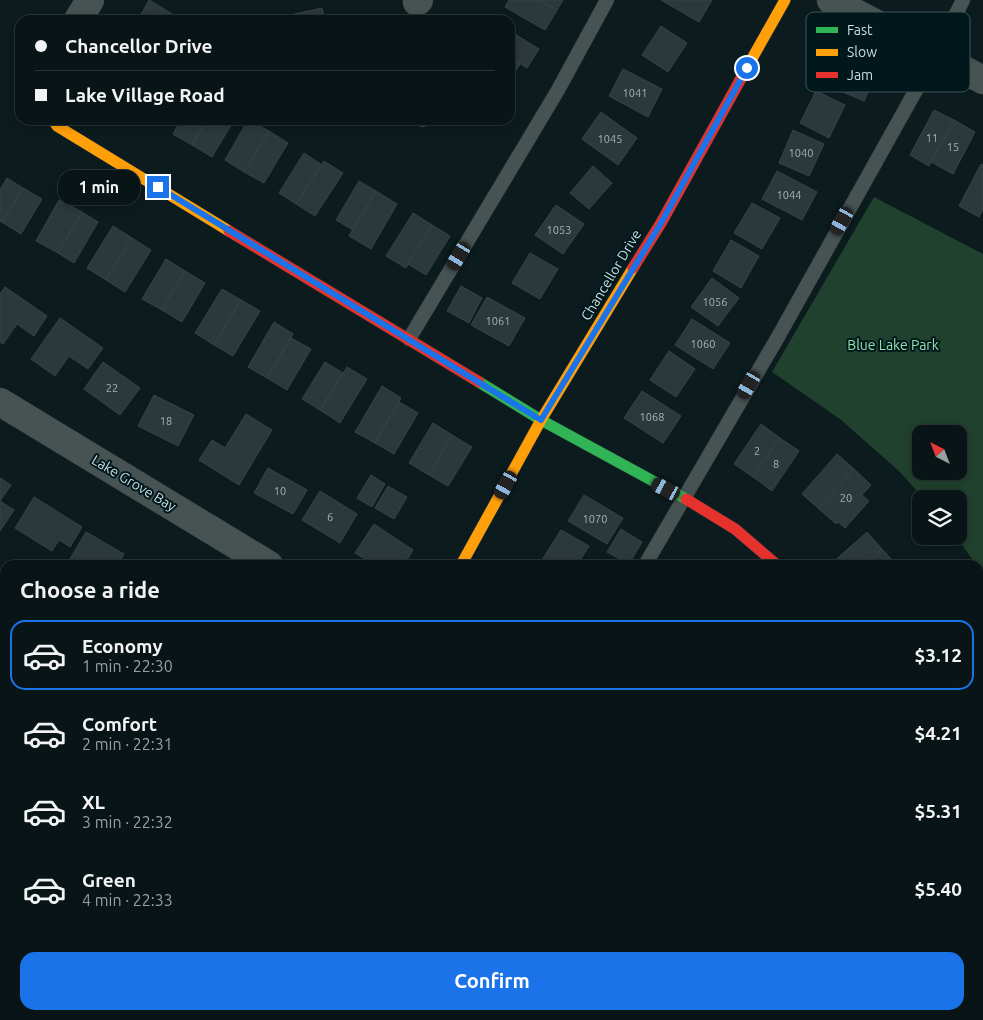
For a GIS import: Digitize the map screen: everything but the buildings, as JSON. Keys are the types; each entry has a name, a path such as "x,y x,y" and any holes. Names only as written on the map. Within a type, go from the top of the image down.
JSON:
{"street":[{"path":"81,15 90,0"},
{"name":"Chancellor Drive","path":"464,560 541,420 661,223 785,0"},
{"path":"831,0 853,12"},
{"path":"970,74 983,80"},
{"path":"56,125 541,420 684,498 735,529 770,560"},
{"name":"Lake Grove Bay","path":"0,402 261,560"}],"lane":[{"path":"409,339 558,90 607,0"},
{"path":"957,12 963,0"},
{"path":"648,560 782,328 915,92"}],"green space":[{"name":"Blue Lake Park","path":"874,197 983,254 983,560 973,560 962,545 967,545 967,490 916,490 900,472 840,419 772,372"}],"traffic: fast":[{"path":"479,382 541,420 686,499"}],"traffic: slow":[{"path":"749,64 785,0"},
{"path":"56,125 229,231"},
{"path":"464,560 541,420 633,268"}],"traffic: jam":[{"path":"633,268 661,223 749,64"},
{"path":"229,231 479,382"},
{"path":"686,499 735,529 771,560"}],"route":[{"path":"158,187 541,420 661,223 747,68"}]}
